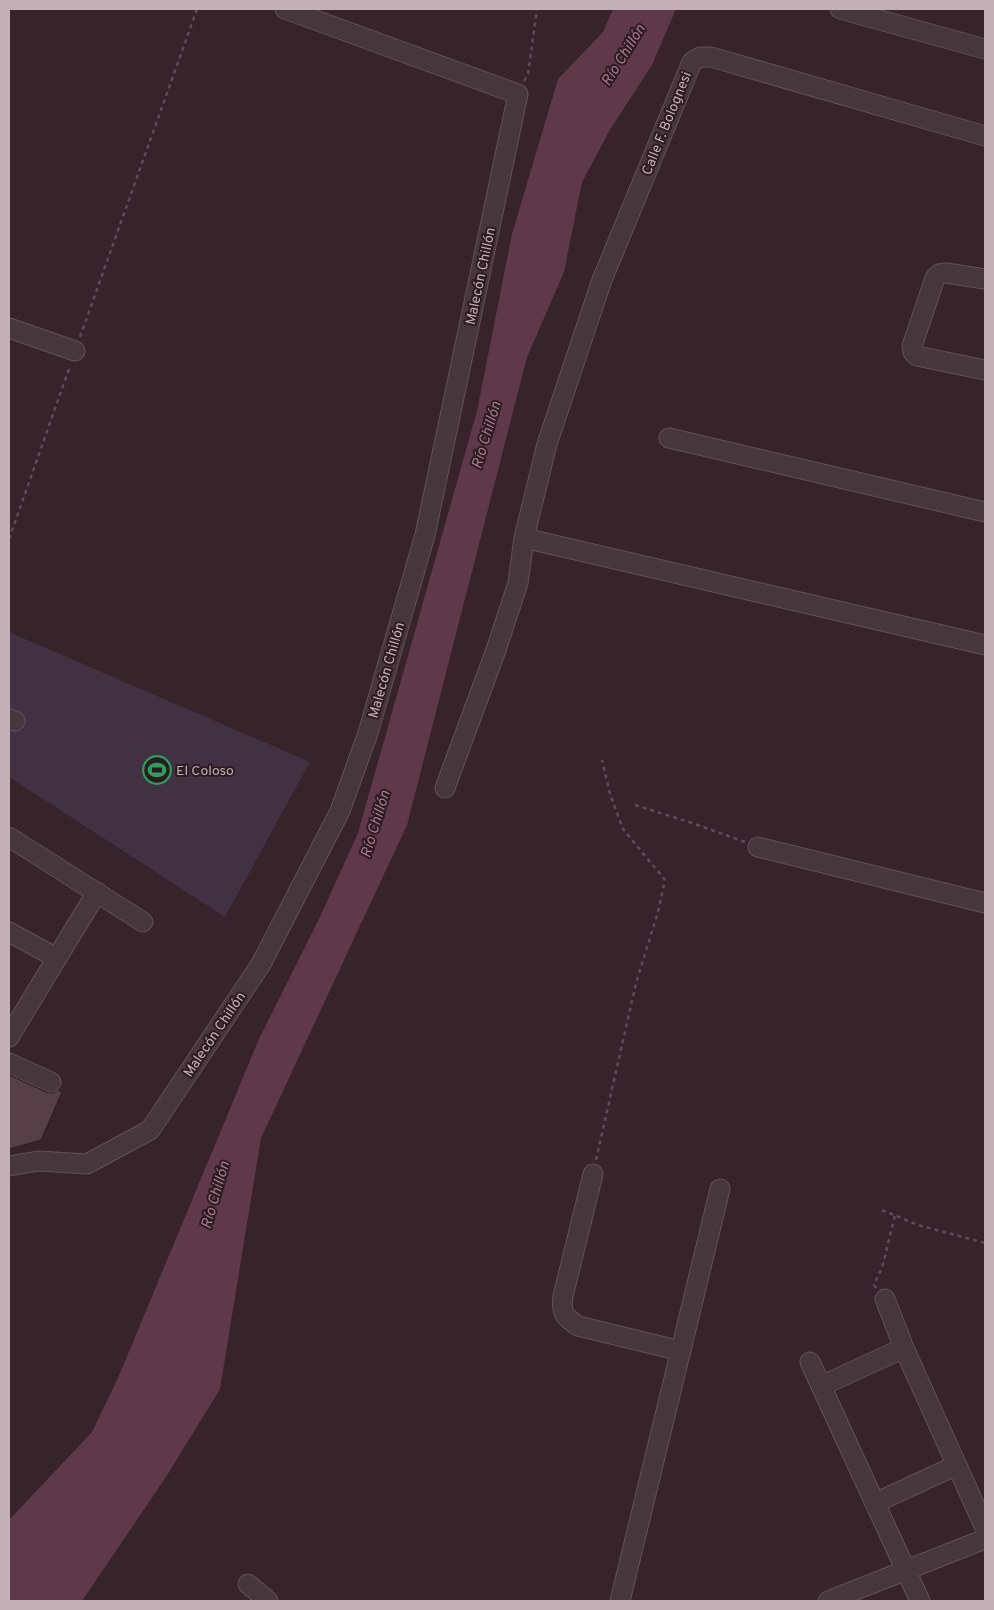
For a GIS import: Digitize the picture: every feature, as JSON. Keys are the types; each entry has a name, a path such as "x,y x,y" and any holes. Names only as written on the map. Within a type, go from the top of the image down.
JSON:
{"street":[{"path":"285,9 518,94"},
{"path":"840,9 985,49"},
{"name":"Calle F. Bolognesi","path":"524,538 547,444 602,280 692,62 700,57 711,57 985,136"},
{"name":"Malecón Chillón","path":"9,1166 38,1161 87,1164 150,1130 261,964 340,811 368,733 425,535 518,94"},
{"path":"985,278 946,273 939,274 935,278 912,346 913,352 918,356 985,370"},
{"path":"9,328 75,351"},
{"path":"669,438 985,512"},
{"path":"445,788 496,650 518,584 524,538 985,646"},
{"path":"9,837 142,922"},
{"path":"758,847 985,903"},
{"path":"9,1037 96,892"},
{"path":"9,932 57,958"},
{"path":"9,1064 51,1082"},
{"path":"593,1174 563,1296 562,1308 565,1317 578,1326 681,1351"},
{"path":"620,1601 720,1189"},
{"path":"885,1300 904,1348 985,1528"},
{"path":"822,1386 904,1348"},
{"path":"810,1362 920,1601"},
{"path":"875,1503 957,1465"},
{"path":"828,1601 985,1540"},
{"path":"248,1584 268,1601"}],"path":[{"path":"9,539 197,9"},
{"path":"518,94 528,74 537,9"},
{"path":"593,1174 636,983 658,912 665,880 623,829 610,794 602,760"},
{"path":"635,805 690,822 758,847"},
{"path":"882,1210 918,1225 985,1243"},
{"path":"885,1300 874,1285 882,1268 895,1216"}],"shaded area":[{"name":"El Coloso","path":"9,632 310,762 225,917 9,777"}],"water":[{"name":"Río Chillón","path":"613,9 676,9 652,65 611,128 582,182 564,272 527,357 407,825 261,1138 220,1389 166,1477 82,1601 9,1601 9,1520 92,1432 118,1378 259,1039 320,917 358,833 477,411 512,234 558,79 603,32"}],"building":[{"path":"9,1075 46,1092 53,1093 58,1090 62,1092 41,1140 9,1149"}],"place":[{"name":"El Coloso","path":"157,770"}]}
